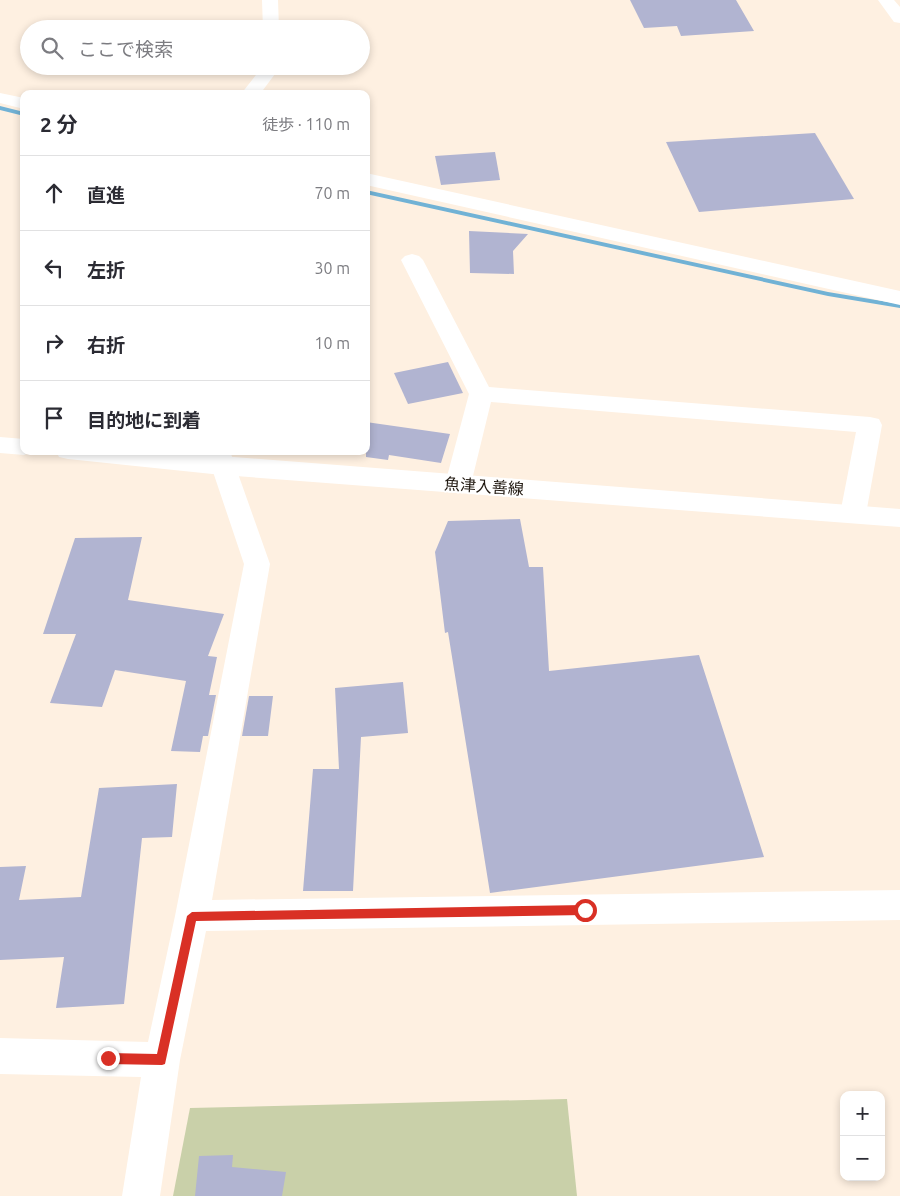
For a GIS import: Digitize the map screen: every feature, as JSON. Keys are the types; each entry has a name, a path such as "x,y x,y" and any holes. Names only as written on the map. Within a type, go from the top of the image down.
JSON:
{"street":[{"path":"270,0 271,20"},
{"path":"886,0 900,18"},
{"path":"253,90 265,75"},
{"path":"0,98 20,103"},
{"path":"370,180 900,298"},
{"path":"412,260 481,394 458,484"},
{"path":"481,394 870,425 853,514"},
{"path":"0,445 20,447"},
{"name":"魚津入善線","path":"155,455 220,458 458,484 900,518"},
{"path":"141,1196 162,1060 192,916 257,564 220,458"},
{"path":"192,916 900,905"},
{"path":"0,1056 162,1060"}],"green space":[{"path":"567,1099 577,1196 173,1196 190,1108"}],"building":[{"path":"630,0 736,0 754,31 681,36 677,26 644,28"},
{"path":"815,133 854,199 699,212 666,142"},
{"path":"495,152 500,180 441,185 435,156"},
{"path":"469,231 528,234 513,251 514,274 470,273"},
{"path":"448,362 463,393 408,404 394,373"},
{"path":"370,423 450,434 441,463 389,455 388,460 366,457 366,455 370,455"},
{"path":"520,519 529,567 543,567 549,671 699,655 764,857 490,893 448,632 445,633 435,552 448,521"},
{"path":"142,537 128,600 224,614 208,656 217,657 209,695 216,695 208,736 203,736 200,752 171,751 186,681 115,670 102,707 50,703 76,634 43,634 75,538"},
{"path":"403,682 408,733 361,737 353,891 303,891 313,769 339,769 335,688"},
{"path":"249,696 273,696 268,736 242,736"},
{"path":"177,784 172,837 142,838 124,1004 56,1008 64,957 0,960 0,867 26,866 19,900 81,897 99,788"},
{"path":"233,1155 232,1167 286,1172 282,1196 195,1196 199,1156"}],"waterway":[{"path":"0,108 20,113"},
{"path":"370,193 828,294 900,306"}],"route":[{"path":"108,1058 162,1060 192,916 585,910"}]}
